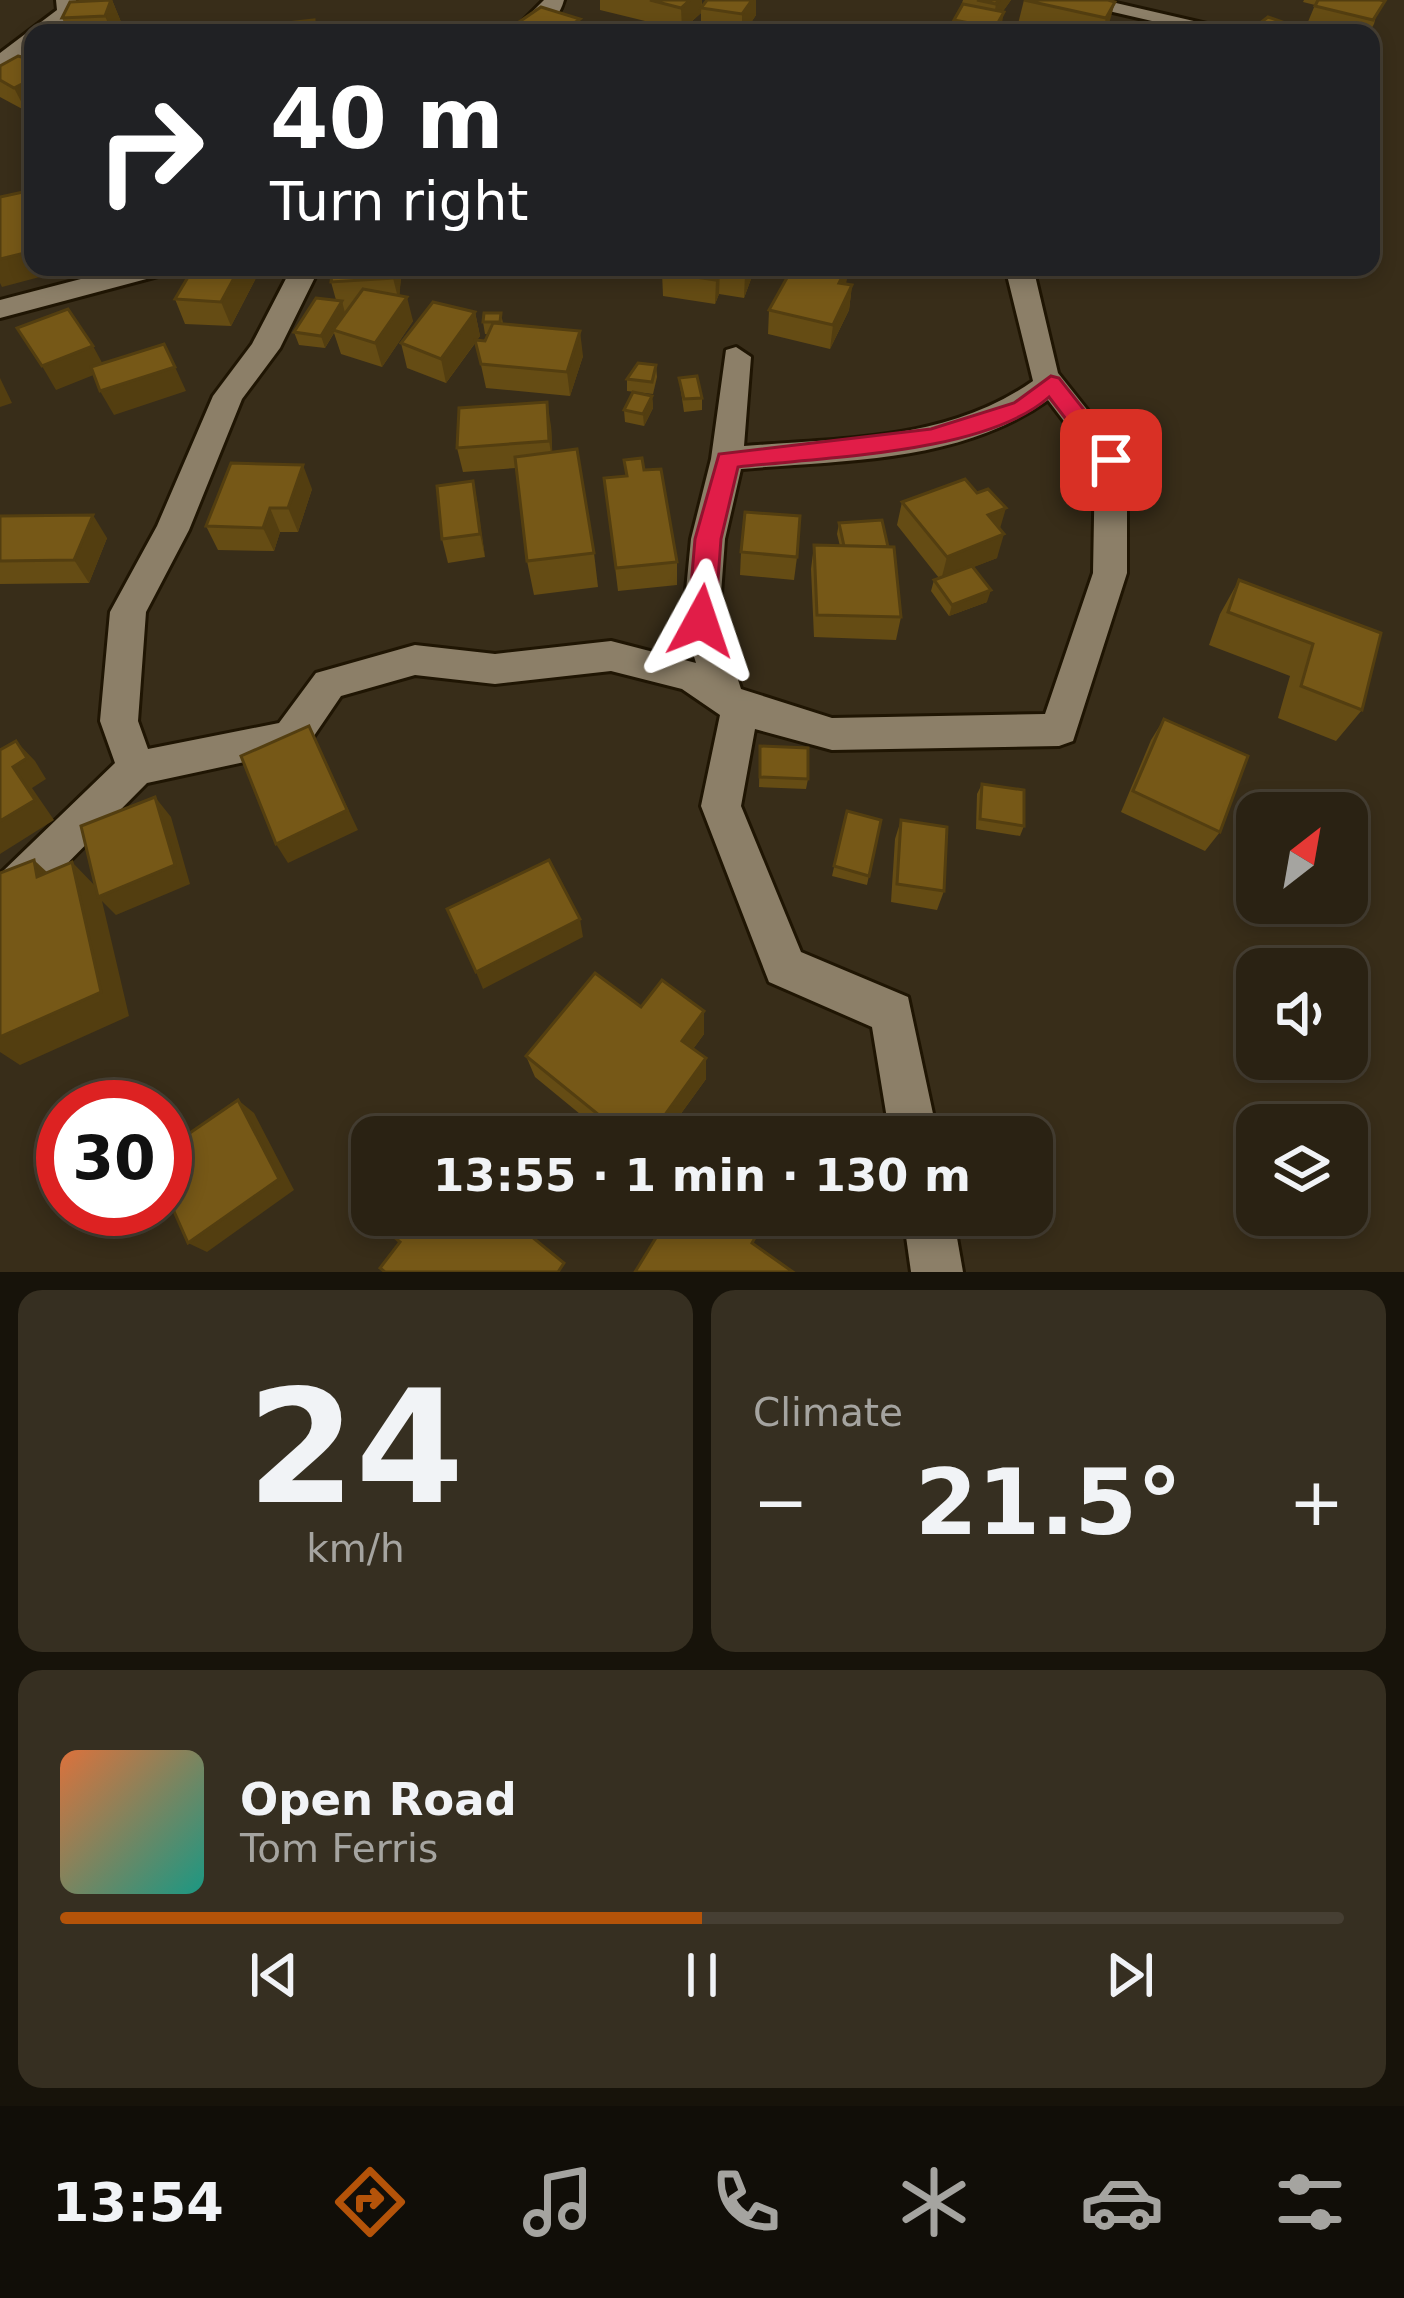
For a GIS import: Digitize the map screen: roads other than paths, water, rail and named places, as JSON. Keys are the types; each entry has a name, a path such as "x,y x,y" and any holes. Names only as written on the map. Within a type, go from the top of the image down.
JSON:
{"street":[{"path":"50,24 68,12 66,0"},
{"path":"533,24 551,10 554,0"},
{"path":"1071,0 1210,24"},
{"path":"0,64 24,43"},
{"path":"0,309 126,276"},
{"path":"136,768 119,721 128,612 172,530 228,396 265,348 302,276"},
{"path":"0,902 136,768 291,737 329,684 416,660 495,669 610,656 693,676 733,704 832,734 1060,730 1110,573 1111,460 1051,383 1021,276"},
{"path":"736,357 727,460 708,539 701,621 733,704 721,806 785,968 892,1013 910,1116"},
{"path":"727,460 932,437 1022,409 1051,383"},
{"path":"931,1236 937,1272"}]}
